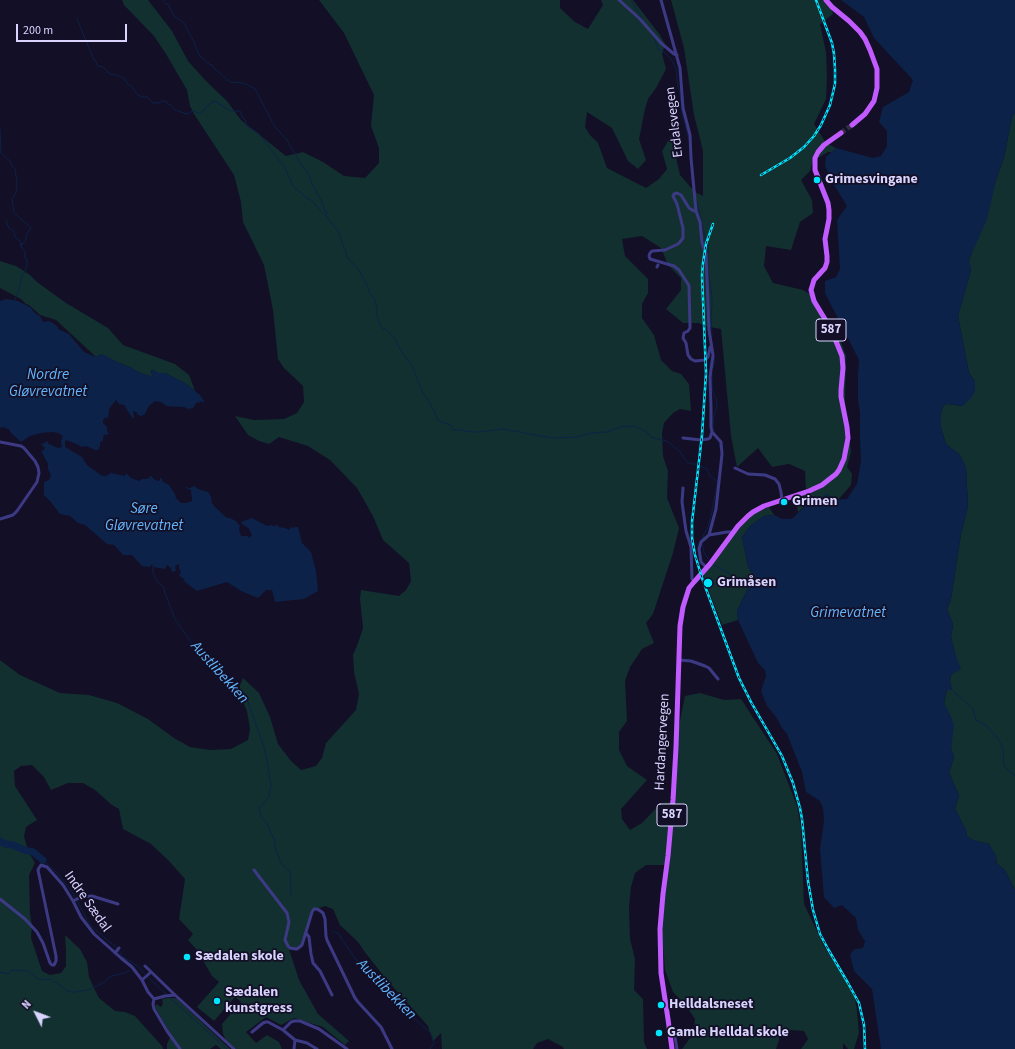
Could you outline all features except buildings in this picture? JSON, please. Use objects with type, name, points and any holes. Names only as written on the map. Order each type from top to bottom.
[{"type":"main road","points":[[826,0],[860,32],[865,39],[877,69],[878,82],[874,101],[865,114],[852,126]]},
{"type":"main road","name":"Hardangervegen","points":[[672,1049],[661,973],[660,929],[670,839],[676,748],[678,660],[680,626],[683,607],[689,588],[710,564],[743,520],[764,506],[810,491],[822,485],[839,470],[844,459],[847,446],[847,427],[841,397],[843,368],[842,356],[831,329],[814,301],[811,290],[814,280],[825,268],[827,262],[825,239],[829,219],[828,203],[815,170],[815,158],[824,145],[841,133]]},
{"type":"street","points":[[619,0],[640,19],[661,43],[677,55]]},
{"type":"street","name":"Erdalsvegen","points":[[661,0],[677,55],[681,78],[683,108],[691,138],[690,153],[696,211],[700,222],[702,243],[706,254],[709,330],[713,355],[710,377],[710,423],[712,432],[721,442],[722,461],[716,509],[709,536]]},
{"type":"street","name":"Erdalsvegen","points":[[696,211],[689,208],[681,194],[674,194],[673,196],[677,204],[684,231],[683,238],[678,244],[665,250],[652,251],[649,256],[650,259],[674,266],[679,270],[689,286],[690,328],[684,334],[683,338],[686,343],[688,355],[695,361],[706,360],[711,346]]},
{"type":"street","points":[[683,438],[701,440],[708,439],[710,438],[712,432]]},
{"type":"street","points":[[0,442],[21,446],[24,448],[35,461],[39,473],[37,482],[17,511],[13,515],[0,519]]},
{"type":"street","points":[[736,468],[748,474],[765,475],[775,479],[779,484],[782,500]]},
{"type":"street","points":[[683,488],[682,502],[686,531],[691,547],[692,580],[694,582]]},
{"type":"street","points":[[710,564],[701,562],[699,544],[709,536],[726,532],[733,533]]},
{"type":"street","points":[[678,660],[691,661],[705,666],[709,668],[718,679]]},
{"type":"street","name":"Indre Sædal","points":[[0,899],[25,919],[37,932],[43,943],[50,963],[54,965],[56,961],[38,870],[39,866],[42,865],[52,872],[75,899],[81,917],[94,934],[117,950],[144,979],[148,992],[154,999],[154,1009],[166,1030],[180,1049]]},
{"type":"street","points":[[254,870],[287,913],[289,922],[285,940],[288,946],[294,950],[299,948],[304,941],[312,912],[316,909],[323,913],[327,940],[355,998],[382,1027],[392,1049]]},
{"type":"street","points":[[75,899],[87,896],[96,896],[118,904]]},
{"type":"street","points":[[306,933],[309,937],[313,963],[320,971],[332,996]]},
{"type":"street","points":[[145,966],[150,973],[234,1049]]},
{"type":"street","points":[[144,979],[150,973]]},
{"type":"street","points":[[154,999],[175,995]]},
{"type":"street","points":[[283,1030],[291,1022],[300,1021],[319,1028],[347,1049]]},
{"type":"street","points":[[252,1032],[266,1022],[283,1030],[295,1040],[307,1043],[317,1049]]},
{"type":"street","points":[[675,1036],[677,1049]]},
{"type":"street","points":[[294,1049],[295,1040]]},
{"type":"green space","points":[[122,0],[148,0],[172,31],[188,61],[227,101],[241,120],[286,156],[303,152],[323,162],[344,176],[365,178],[379,163],[379,148],[371,126],[374,95],[344,33],[319,0],[560,0],[560,8],[575,22],[588,29],[603,5],[601,0],[633,0],[660,35],[665,44],[662,54],[666,69],[656,88],[648,99],[639,139],[646,160],[638,169],[628,161],[612,128],[587,112],[585,127],[598,143],[607,168],[646,188],[659,179],[667,169],[662,151],[671,136],[680,175],[695,192],[703,196],[703,151],[694,115],[684,48],[671,0],[829,0],[833,14],[820,24],[826,52],[826,99],[814,124],[826,143],[836,148],[832,152],[828,152],[813,161],[810,171],[801,180],[812,200],[813,213],[800,222],[791,250],[766,246],[764,266],[773,283],[803,290],[813,296],[841,342],[846,356],[845,402],[851,452],[847,467],[852,474],[851,485],[838,500],[807,504],[798,512],[795,494],[806,491],[805,471],[789,464],[772,467],[758,448],[737,467],[731,436],[721,329],[698,323],[683,323],[666,309],[681,290],[681,278],[668,265],[661,248],[642,236],[622,239],[625,256],[648,279],[648,293],[642,304],[642,318],[654,335],[661,360],[672,371],[681,374],[689,384],[691,411],[680,409],[673,413],[664,423],[662,433],[663,456],[668,471],[667,498],[679,528],[673,553],[653,614],[646,623],[654,643],[642,649],[630,667],[625,681],[627,721],[619,732],[619,750],[627,766],[647,780],[621,809],[622,819],[630,830],[642,823],[661,803],[673,802],[678,760],[679,726],[685,696],[700,693],[724,700],[741,699],[777,754],[797,806],[801,828],[804,904],[826,950],[854,992],[859,1033],[854,1049],[848,1049],[843,1043],[843,1049],[801,1049],[808,1039],[804,1031],[790,1030],[780,1037],[776,1049],[682,1049],[694,1033],[695,1019],[687,1007],[673,992],[665,970],[661,936],[666,865],[646,865],[635,873],[631,887],[629,908],[630,939],[635,959],[634,990],[643,999],[644,1042],[647,1049],[564,1049],[548,1039],[537,1043],[533,1049],[442,1049],[441,1033],[433,1041],[428,1026],[386,979],[358,942],[340,925],[333,909],[325,906],[314,910],[301,946],[295,951],[289,949],[299,980],[318,1014],[349,1041],[345,1045],[323,1027],[294,1018],[281,1025],[266,1017],[246,1032],[256,1043],[267,1035],[279,1042],[282,1049],[236,1049],[227,1042],[223,1034],[222,1024],[241,1002],[235,997],[214,1021],[197,1007],[219,982],[212,976],[197,950],[188,940],[193,934],[179,919],[185,879],[151,844],[123,829],[119,809],[112,805],[95,790],[83,783],[68,783],[51,790],[44,777],[32,765],[21,766],[14,771],[15,786],[37,820],[26,827],[24,836],[28,851],[35,863],[29,875],[30,914],[32,925],[31,938],[42,971],[50,975],[61,973],[66,966],[65,935],[80,949],[87,962],[89,977],[99,998],[115,1011],[125,1012],[135,1016],[163,1049],[0,1049],[0,660],[20,675],[60,693],[89,695],[117,703],[148,719],[174,738],[190,747],[210,750],[231,749],[248,740],[250,729],[247,711],[238,690],[243,678],[259,693],[270,717],[278,744],[291,761],[301,770],[316,766],[322,758],[326,743],[356,710],[359,694],[354,672],[353,655],[363,628],[360,599],[361,590],[399,596],[406,590],[411,581],[409,563],[383,540],[373,516],[357,488],[330,460],[308,446],[279,437],[269,444],[259,441],[248,435],[235,416],[254,420],[284,419],[297,413],[304,402],[303,386],[284,368],[278,359],[273,310],[264,265],[243,222],[241,202],[234,175],[194,114],[190,106],[187,90],[166,54],[154,36],[124,5]]},
{"type":"green space","points":[[1015,113],[1015,890],[1005,870],[997,864],[996,856],[989,844],[973,840],[967,836],[966,830],[955,809],[959,795],[949,773],[954,757],[951,748],[952,720],[944,703],[947,690],[952,690],[950,682],[951,675],[954,672],[955,653],[951,637],[953,624],[947,609],[951,599],[961,534],[968,507],[966,468],[960,455],[946,444],[941,428],[941,414],[943,406],[947,404],[963,406],[975,381],[969,373],[958,316],[971,270],[969,261],[1004,158],[1012,117]]},
{"type":"green space","points":[[0,261],[16,266],[66,303],[108,328],[123,345],[175,364],[189,375],[195,391],[185,383],[165,373],[158,373],[153,370],[151,371],[153,378],[101,354],[96,357],[56,320],[40,315],[21,299],[0,288]]},
{"type":"green space","points":[[769,507],[774,515],[764,516],[750,526],[742,537],[748,567],[755,577],[737,611],[738,620],[722,625],[703,575],[744,522],[755,513]]},
{"type":"green space","points":[[162,999],[177,999],[230,1049],[221,1049],[216,1045],[210,1049],[167,1049],[167,1044],[171,1035],[155,1007],[156,1004],[161,1007],[163,1004]]},
{"type":"water","name":"Grimevatnet","points":[[841,0],[1015,0],[1015,113],[1012,117],[1004,158],[996,180],[987,219],[969,260],[971,270],[958,316],[969,373],[975,381],[975,392],[963,406],[948,404],[943,406],[941,414],[941,428],[946,444],[960,455],[966,468],[968,507],[961,534],[951,599],[947,609],[953,624],[951,637],[961,669],[951,675],[950,682],[952,690],[947,690],[944,702],[954,725],[951,748],[954,757],[949,773],[959,795],[955,809],[966,830],[967,836],[973,840],[989,844],[996,856],[997,864],[1005,870],[1015,890],[1015,1049],[881,1049],[872,989],[854,971],[850,954],[855,949],[863,948],[865,941],[858,930],[856,918],[842,905],[834,908],[824,897],[820,849],[824,821],[823,808],[820,801],[806,792],[802,772],[787,734],[767,706],[761,691],[766,676],[765,670],[758,663],[738,620],[737,611],[755,577],[748,567],[742,537],[750,526],[764,516],[774,515],[782,519],[792,519],[807,504],[827,494],[835,500],[847,499],[857,484],[861,461],[860,413],[858,400],[859,360],[825,293],[825,281],[836,277],[840,269],[837,220],[847,206],[834,185],[825,166],[826,157],[836,148],[873,158],[881,156],[887,146],[887,131],[879,122],[883,107],[909,92],[913,80],[874,38],[864,17]]},
{"type":"water","points":[[6,299],[18,301],[30,307],[40,316],[43,322],[49,321],[58,327],[58,329],[69,334],[84,352],[96,357],[101,354],[153,378],[151,373],[153,370],[158,373],[165,373],[185,383],[200,395],[204,401],[204,403],[201,401],[199,403],[197,402],[193,408],[188,409],[184,407],[166,406],[161,402],[155,401],[148,407],[145,414],[142,416],[133,411],[133,419],[124,405],[119,404],[116,400],[109,409],[108,419],[106,417],[103,420],[109,434],[104,435],[103,441],[100,442],[98,450],[86,446],[81,447],[66,440],[65,447],[82,457],[87,465],[102,476],[106,476],[111,473],[125,476],[126,473],[131,478],[139,481],[142,479],[147,479],[151,476],[158,481],[161,478],[163,482],[169,485],[176,498],[181,503],[192,501],[191,490],[186,487],[190,488],[194,486],[208,492],[215,507],[227,518],[236,521],[240,526],[239,529],[241,536],[248,536],[249,538],[252,535],[249,529],[241,522],[252,518],[267,526],[277,525],[289,530],[291,527],[298,527],[302,543],[311,552],[316,571],[318,591],[304,599],[275,602],[272,590],[266,590],[258,598],[241,591],[227,582],[197,591],[179,576],[181,572],[179,564],[175,566],[176,571],[172,572],[171,568],[167,565],[165,569],[153,567],[154,565],[151,565],[150,567],[142,566],[132,555],[123,555],[114,545],[107,544],[85,525],[78,523],[70,516],[60,514],[44,495],[44,482],[49,480],[51,475],[48,469],[48,464],[41,451],[45,448],[41,444],[47,441],[49,444],[58,448],[62,447],[61,441],[63,436],[52,432],[41,433],[30,436],[21,442],[10,432],[10,430],[3,427],[0,428],[0,301]]},
{"type":"waterway","points":[[163,0],[166,4],[168,4],[174,16],[184,23],[199,55],[202,58],[230,82],[243,83],[255,89],[275,127],[287,139],[300,163],[308,173],[325,211],[327,212],[326,216],[338,231],[346,251],[346,256],[359,270],[369,292],[375,300],[380,325],[394,337],[401,351],[412,366],[422,391],[438,420],[452,426],[453,430],[480,432],[503,429],[552,438],[578,437],[590,433],[607,432],[620,427],[634,426],[647,432],[651,437],[667,441],[680,452],[687,462],[697,464]]},
{"type":"waterway","points":[[631,0],[643,20]]},
{"type":"waterway","points":[[77,19],[94,60],[98,66],[103,67],[110,74],[117,75],[125,79],[138,95],[147,97],[153,103],[166,101],[175,110],[187,114],[193,111],[198,113],[202,112],[214,101],[231,111],[240,111],[242,117],[246,121],[246,125],[259,134],[285,168],[293,186],[310,199],[326,216]]},
{"type":"waterway","points":[[652,35],[658,49],[664,52],[671,59],[676,68],[682,112],[689,140]]},
{"type":"waterway","points":[[0,129],[1,153],[10,161],[15,169],[17,182],[16,193],[12,199],[14,213],[31,228],[26,235],[25,242],[23,244],[22,243],[21,247]]},
{"type":"waterway","points":[[697,202],[708,245],[708,270],[712,297],[712,337]]},
{"type":"waterway","points":[[6,220],[10,229],[14,231],[15,237],[20,241],[21,247],[25,252],[25,258],[27,259],[25,272],[21,277],[21,283],[15,300]]},
{"type":"waterway","points":[[713,368],[715,360],[714,356]]},
{"type":"waterway","points":[[712,373],[712,389],[717,402],[713,428],[715,433]]},
{"type":"waterway","points":[[719,442],[720,449]]},
{"type":"waterway","points":[[700,466],[707,469],[710,476],[717,481]]},
{"type":"waterway","points":[[702,540],[711,516],[718,480]]},
{"type":"waterway","points":[[702,543],[704,552],[709,560]]},
{"type":"waterway","points":[[712,564],[750,584]]},
{"type":"waterway","name":"Austlibekken","points":[[153,565],[153,573],[158,583],[163,586],[175,619],[193,645],[238,688],[247,699],[265,750],[271,785],[269,797],[259,808],[261,817],[266,822],[275,841],[275,848],[281,863],[290,872],[290,897]]},
{"type":"waterway","points":[[952,690],[973,709],[976,720],[987,726],[998,739],[1003,748],[1004,766],[1015,776]]},
{"type":"waterway","points":[[0,841],[5,844],[13,845],[33,852],[43,860]]},
{"type":"waterway","points":[[43,860],[57,873],[73,893],[92,927],[116,947],[123,957],[138,966],[145,974]]},
{"type":"waterway","name":"Austlibekken","points":[[333,931],[339,934],[363,969],[406,1014],[416,1020],[431,1033],[434,1043],[430,1049]]},
{"type":"waterway","points":[[0,972],[9,974],[12,970],[28,971],[38,979],[52,980]]},
{"type":"waterway","points":[[55,982],[68,991],[76,992],[88,990],[104,982],[111,976],[125,973],[130,970]]},
{"type":"waterway","points":[[148,977],[167,995]]},
{"type":"waterway","points":[[169,997],[227,1049]]},
{"type":"tunnel","points":[[841,133],[852,125]]},
{"type":"railway","points":[[761,175],[790,158],[804,147],[821,125],[830,105],[835,84],[834,54],[832,43],[816,0]]},
{"type":"railway","points":[[713,224],[706,244],[702,275],[706,373],[702,435],[692,522],[692,538],[695,555],[739,678],[782,756],[793,783],[802,819],[808,881],[813,910],[820,934],[859,1003],[864,1025],[865,1049]]},
{"type":"place","name":"Grimesvingane","points":[[817,180]]},
{"type":"place","name":"Grimen","points":[[784,502]]},
{"type":"place","name":"Grimåsen","points":[[708,583]]},
{"type":"place","name":"Sædalen skole","points":[[187,957]]},
{"type":"place","name":"Sædalen kunstgress","points":[[217,1001]]},
{"type":"place","name":"Helldalsneset","points":[[661,1005]]},
{"type":"place","name":"Gamle Helldal skole","points":[[659,1033]]},
{"type":"water label","name":"Nordre Gløvrevatnet","points":[[48,384]]},
{"type":"water label","name":"Søre Gløvrevatnet","points":[[144,518]]}]
